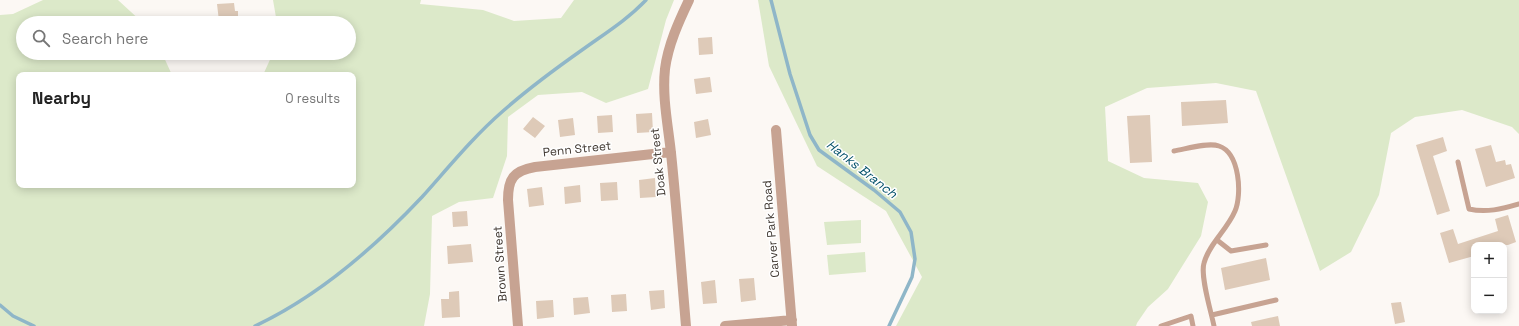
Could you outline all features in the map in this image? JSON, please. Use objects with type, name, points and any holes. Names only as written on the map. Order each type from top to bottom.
[{"type":"street","name":"Doak Street","points":[[686,326],[664,83],[666,67],[675,34],[689,0]]},
{"type":"street","name":"Carver Park Road","points":[[776,130],[792,323]]},
{"type":"street","name":"Penn Street","points":[[508,200],[509,183],[513,176],[525,169],[671,152]]},
{"type":"street","name":"Brown Street","points":[[508,200],[518,326]]},
{"type":"street","points":[[725,326],[792,323]]},
{"type":"lane","points":[[1174,151],[1208,145],[1219,146],[1226,150],[1233,159],[1238,177],[1239,193],[1236,210],[1208,253],[1204,264],[1203,274],[1214,326]]},
{"type":"lane","points":[[1458,162],[1469,209],[1481,211],[1499,210],[1519,204]]},
{"type":"lane","points":[[1217,240],[1231,251],[1266,244]]},
{"type":"lane","points":[[1212,315],[1276,300]]},
{"type":"lane","points":[[1161,326],[1191,316],[1193,326]]},
{"type":"green space","points":[[43,0],[118,0],[135,16],[16,16],[16,60],[165,60],[171,72],[16,72],[16,188],[356,188],[356,72],[264,72],[270,60],[356,60],[356,16],[276,16],[273,0],[421,0],[420,4],[483,10],[514,21],[561,18],[574,0],[674,0],[666,20],[648,89],[606,103],[582,92],[538,95],[508,117],[507,156],[493,198],[459,202],[432,216],[430,294],[424,326],[0,326],[0,15],[13,14]]},
{"type":"green space","points":[[758,0],[1519,0],[1519,134],[1512,127],[1462,110],[1415,117],[1391,133],[1379,195],[1351,252],[1320,271],[1256,91],[1216,83],[1147,88],[1105,107],[1108,161],[1144,178],[1198,183],[1208,202],[1201,236],[1168,289],[1148,307],[1136,326],[896,326],[922,277],[886,211],[817,166],[769,66]]},
{"type":"green space","points":[[861,220],[861,243],[827,245],[824,222]]},
{"type":"green space","points":[[865,252],[866,272],[829,275],[827,255]]},
{"type":"building","points":[[234,3],[235,11],[238,11],[238,16],[218,16],[217,4]]},
{"type":"building","points":[[712,37],[713,54],[699,55],[698,38]]},
{"type":"building","points":[[710,77],[712,92],[696,94],[694,79]]},
{"type":"building","points":[[1226,100],[1228,123],[1182,126],[1181,102]]},
{"type":"building","points":[[652,113],[653,132],[637,133],[636,114]]},
{"type":"building","points":[[612,115],[613,132],[598,133],[597,116]]},
{"type":"building","points":[[1150,115],[1152,162],[1130,163],[1127,116]]},
{"type":"building","points":[[533,117],[545,126],[535,138],[523,129]]},
{"type":"building","points":[[573,118],[575,135],[560,137],[558,120]]},
{"type":"building","points":[[708,119],[711,135],[696,138],[694,122]]},
{"type":"building","points":[[1443,137],[1447,151],[1433,156],[1450,211],[1437,215],[1416,145]]},
{"type":"building","points":[[1491,145],[1496,162],[1505,160],[1506,165],[1511,164],[1515,178],[1486,187],[1475,149]]},
{"type":"building","points":[[655,178],[656,197],[640,198],[639,180]]},
{"type":"building","points":[[617,182],[618,200],[601,201],[600,183]]},
{"type":"building","points":[[580,185],[581,202],[565,204],[564,187]]},
{"type":"building","points":[[542,187],[544,205],[529,207],[527,189]]},
{"type":"building","points":[[467,211],[468,226],[453,227],[452,212]]},
{"type":"building","points":[[1508,215],[1516,242],[1507,245],[1507,242],[1471,242],[1471,257],[1449,263],[1440,233],[1453,229],[1458,244],[1498,231],[1495,219]]},
{"type":"building","points":[[471,244],[473,262],[448,264],[447,246]]},
{"type":"building","points":[[1266,258],[1270,280],[1225,290],[1221,268]]},
{"type":"building","points":[[754,278],[756,300],[741,302],[739,279]]},
{"type":"building","points":[[715,280],[717,303],[703,304],[701,282]]},
{"type":"building","points":[[664,290],[665,308],[651,310],[649,291]]},
{"type":"building","points":[[459,291],[460,317],[442,318],[441,299],[449,299],[449,292]]},
{"type":"building","points":[[626,294],[627,311],[612,312],[611,295]]},
{"type":"building","points":[[588,297],[590,313],[574,315],[573,298]]},
{"type":"building","points":[[553,300],[554,317],[537,319],[536,301]]},
{"type":"building","points":[[1401,302],[1405,322],[1395,324],[1391,303]]},
{"type":"building","points":[[1278,316],[1280,326],[1252,326],[1251,322]]},
{"type":"waterway","points":[[255,326],[279,314],[301,300],[365,252],[404,216],[471,142],[503,111],[552,72],[623,20],[646,0]]},
{"type":"waterway","name":"Hanks Branch","points":[[771,0],[790,74],[810,135],[819,150],[874,190],[900,212],[911,232],[915,259],[912,277],[889,326]]},
{"type":"waterway","points":[[0,305],[13,316],[34,326]]}]
